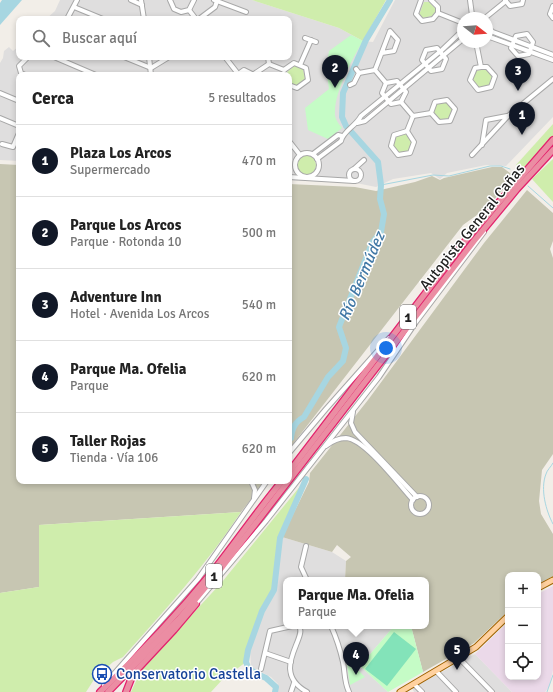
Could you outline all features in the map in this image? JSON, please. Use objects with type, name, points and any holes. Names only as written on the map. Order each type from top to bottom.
[{"type":"highway","name":"Autopista General Cañas","points":[[292,468],[466,240],[553,140]]},
{"type":"highway","name":"Autopista General Cañas","points":[[292,477],[498,213],[528,177],[553,151]]},
{"type":"highway","name":"1","points":[[99,692],[130,664],[184,604],[212,571],[280,484]]},
{"type":"highway","name":"Autopista General Cañas","points":[[108,692],[174,624],[219,571],[287,484]]},
{"type":"highway","points":[[126,692],[133,674],[174,630],[194,606],[219,571]]},
{"type":"main road","points":[[541,586],[553,580]]},
{"type":"main road","points":[[400,692],[476,647],[505,619]]},
{"type":"street","points":[[69,16],[77,0]]},
{"type":"street","points":[[131,0],[142,2],[144,16]]},
{"type":"street","points":[[170,0],[172,6],[178,11],[189,10]]},
{"type":"street","points":[[189,10],[194,0]]},
{"type":"street","points":[[202,16],[215,7],[216,0],[246,12]]},
{"type":"street","points":[[421,0],[416,14],[422,20],[433,19],[438,13],[438,7],[431,0]]},
{"type":"street","points":[[470,0],[472,12]]},
{"type":"street","points":[[491,12],[506,0],[510,6],[522,4],[523,0]]},
{"type":"street","points":[[553,6],[550,14],[553,18]]},
{"type":"street","points":[[74,7],[96,16]]},
{"type":"street","points":[[189,10],[195,16]]},
{"type":"street","points":[[438,13],[457,20]]},
{"type":"street","points":[[375,70],[390,31],[398,40],[394,51],[382,53]]},
{"type":"street","points":[[493,32],[513,43]]},
{"type":"street","points":[[527,34],[534,42],[529,54],[518,56],[511,48],[513,43],[516,36],[527,34]]},
{"type":"street","points":[[357,124],[361,116],[457,37]]},
{"type":"street","points":[[305,38],[316,42]]},
{"type":"street","points":[[493,38],[553,55]]},
{"type":"street","points":[[300,66],[311,40]]},
{"type":"street","points":[[313,154],[338,135],[343,135],[357,124],[364,121],[444,57],[457,45]]},
{"type":"street","points":[[437,48],[444,57],[446,59],[442,69],[431,71],[422,60],[426,50],[437,48]]},
{"type":"street","points":[[477,48],[480,67]]},
{"type":"street","points":[[531,49],[553,60]]},
{"type":"street","points":[[22,72],[19,66],[25,60]]},
{"type":"street","points":[[61,60],[89,72]]},
{"type":"street","points":[[131,60],[151,68]]},
{"type":"street","points":[[150,60],[151,72]]},
{"type":"street","points":[[151,68],[164,60]]},
{"type":"street","points":[[227,60],[236,72]]},
{"type":"street","points":[[285,72],[294,63],[306,68],[308,80],[297,88],[292,86]]},
{"type":"street","points":[[268,64],[282,72]]},
{"type":"street","points":[[258,72],[268,64]]},
{"type":"street","points":[[480,67],[487,67],[494,76],[491,87],[478,90],[470,80],[475,68],[480,67]]},
{"type":"street","points":[[350,85],[354,83],[357,71],[375,70]]},
{"type":"street","points":[[375,70],[386,83]]},
{"type":"street","points":[[472,155],[508,116],[553,78]]},
{"type":"street","points":[[386,83],[397,81],[400,84],[406,92],[402,102]]},
{"type":"street","points":[[386,83],[382,93],[391,104],[402,102]]},
{"type":"street","points":[[0,93],[16,100]]},
{"type":"street","points":[[447,100],[455,110],[450,121],[439,122],[431,113],[435,102],[447,100]]},
{"type":"street","points":[[402,102],[413,116]]},
{"type":"street","points":[[413,116],[431,113]]},
{"type":"street","points":[[407,131],[413,116]]},
{"type":"street","points":[[482,145],[486,120],[508,116]]},
{"type":"street","points":[[0,118],[16,125]]},
{"type":"street","points":[[407,131],[414,142],[410,153],[398,155],[391,146],[394,135],[407,131]]},
{"type":"street","points":[[318,159],[341,141],[343,135]]},
{"type":"street","points":[[1,144],[12,147],[16,139]]},
{"type":"street","points":[[292,145],[300,155]]},
{"type":"street","points":[[314,174],[319,166],[318,159],[313,154],[306,153],[300,155],[295,162],[297,172],[303,176],[314,174],[323,179]]},
{"type":"street","points":[[354,181],[350,178],[349,174],[364,160]]},
{"type":"street","points":[[292,177],[358,180],[361,176],[359,170],[353,169]]},
{"type":"street","points":[[292,175],[297,172]]},
{"type":"street","points":[[194,606],[266,521],[354,409],[393,358],[416,322],[498,213]]},
{"type":"street","points":[[292,449],[364,365],[403,323]]},
{"type":"street","points":[[354,409],[351,423],[355,432],[418,497]]},
{"type":"street","points":[[322,449],[340,439],[350,439],[358,443],[413,500]]},
{"type":"street","points":[[253,484],[255,490],[254,498]]},
{"type":"street","points":[[99,692],[188,592],[214,558],[265,484]]},
{"type":"street","points":[[418,497],[423,497],[427,500],[428,507],[426,512],[421,514],[416,512],[412,508],[413,500],[418,497]]},
{"type":"street","points":[[306,546],[301,567],[306,577]]},
{"type":"street","points":[[261,669],[270,631],[283,628]]},
{"type":"street","points":[[291,692],[294,683],[290,670],[291,662],[300,629]]},
{"type":"street","points":[[332,629],[343,662],[346,684],[349,692]]},
{"type":"street","points":[[265,653],[291,662]]},
{"type":"street","points":[[459,658],[492,692]]},
{"type":"street","points":[[436,672],[456,692]]},
{"type":"street","points":[[294,683],[306,692]]},
{"type":"street","points":[[414,684],[422,692]]},
{"type":"shaded area","points":[[60,0],[252,0],[339,28],[363,41],[373,42],[395,0],[553,0],[553,117],[506,166],[486,165],[447,173],[440,179],[431,173],[393,179],[376,187],[356,183],[292,180],[292,72],[16,72],[16,161],[0,160],[0,63],[3,58],[4,51],[9,47],[13,51],[16,48],[16,60],[292,60],[292,16],[49,16],[55,11]]},
{"type":"shaded area","points":[[0,164],[16,165],[16,484],[263,484],[241,512],[39,525],[39,587],[0,593]]},
{"type":"shaded area","points":[[492,167],[502,167],[514,176],[488,207],[463,225],[292,445],[292,184],[355,187],[376,191],[415,182],[432,176],[440,180]]},
{"type":"shaded area","points":[[527,190],[553,213],[553,241],[550,249],[553,258],[553,454],[542,470],[539,501],[541,514],[553,534],[553,576],[541,583],[541,572],[505,572],[505,614],[474,643],[423,672],[412,629],[429,629],[429,577],[345,577],[346,561],[351,557],[337,545],[332,552],[282,537],[309,482],[310,473],[368,400],[484,243]]},
{"type":"shaded area","points":[[282,537],[332,552],[346,561],[345,577],[283,577],[283,629],[298,629],[288,669],[292,683],[302,692],[278,692],[278,684],[271,677],[251,667],[250,650],[264,611],[276,592]]},
{"type":"shaded area","points":[[553,586],[553,670],[549,687],[545,692],[512,692],[475,654],[505,625],[505,680],[541,680],[541,592]]},
{"type":"shaded area","points":[[301,629],[391,629],[360,666],[388,692],[309,692],[295,681],[292,669]]},
{"type":"shaded area","points":[[475,654],[512,692],[414,692],[412,688]]},
{"type":"green space","points":[[252,0],[386,0],[363,41],[339,28]]},
{"type":"green space","points":[[424,2],[429,2],[435,8],[435,12],[432,16],[422,18],[419,15]]},
{"type":"green space","points":[[351,35],[363,41],[345,75],[338,94],[335,116],[342,128],[328,139],[308,130],[305,108],[329,89],[326,69],[329,51]]},
{"type":"green space","points":[[294,66],[303,69],[305,79],[297,86],[292,84],[292,72],[287,72]]},
{"type":"green space","points":[[486,69],[492,76],[489,85],[480,88],[473,80],[476,71]]},
{"type":"green space","points":[[447,102],[452,109],[449,118],[439,120],[433,112],[436,103]]},
{"type":"green space","points":[[553,124],[553,137],[522,171],[516,165]]},
{"type":"green space","points":[[406,134],[412,142],[409,151],[399,153],[393,146],[396,136]]},
{"type":"green space","points":[[306,155],[313,158],[316,165],[313,172],[306,175],[299,172],[296,165],[299,158]]},
{"type":"green space","points":[[553,159],[553,202],[532,179]]},
{"type":"green space","points":[[306,479],[280,538],[274,590],[262,611],[248,649],[246,662],[222,680],[211,692],[131,692],[141,670],[222,582]]},
{"type":"green space","points":[[241,512],[228,532],[170,604],[123,657],[113,662],[95,678],[86,692],[0,692],[0,593],[39,587],[39,525]]},
{"type":"green space","points":[[391,629],[412,629],[423,672],[388,692],[360,666]]},
{"type":"green space","points":[[394,632],[416,649],[387,686],[365,669]]},
{"type":"green space","points":[[347,664],[355,670],[357,669],[365,677],[350,685]]},
{"type":"water","points":[[2,0],[22,0],[0,25],[0,3]]},
{"type":"waterway","name":"Río Bermúdez","points":[[292,431],[298,421],[304,417],[328,377],[343,361],[346,348],[339,327],[372,243],[381,232],[384,214],[380,199],[381,185],[378,162],[346,126],[342,117],[343,93],[366,40],[390,0]]},
{"type":"waterway","points":[[381,185],[433,175],[449,176],[490,166],[501,166],[510,169]]},
{"type":"waterway","points":[[528,186],[553,208]]},
{"type":"waterway","points":[[553,463],[544,480],[546,506],[553,524]]},
{"type":"waterway","name":"Río Bermúdez","points":[[275,692],[276,687],[266,678],[255,673],[248,667],[246,662],[248,650],[262,611],[274,590],[280,538],[306,479]]},
{"type":"waterway","points":[[547,692],[553,675]]},
{"type":"place","name":"Parque Los Arcos","points":[[335,88]]},
{"type":"place","name":"Adventure Inn","points":[[518,91]]},
{"type":"place","name":"Plaza Los Arcos","points":[[522,135]]},
{"type":"place","name":"Taller Rojas","points":[[457,670]]},
{"type":"place","name":"Conservatorio Castella","points":[[102,674]]},
{"type":"place","name":"Parque Ma. Ofelia","points":[[356,675]]}]
